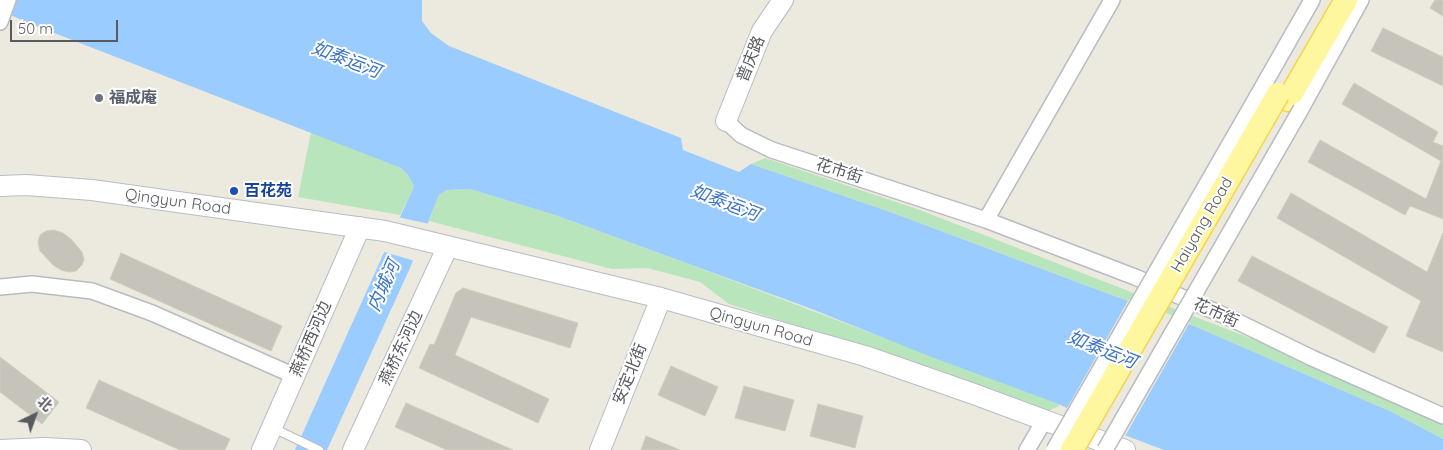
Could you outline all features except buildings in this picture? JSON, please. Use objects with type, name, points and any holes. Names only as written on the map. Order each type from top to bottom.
[{"type":"main road","name":"Haiyang Road","points":[[1282,98],[1330,0]]},
{"type":"main road","name":"Haiyang Road","points":[[1082,446],[1282,98],[1346,0]]},
{"type":"street","points":[[0,22],[8,0]]},
{"type":"street","name":"普庆路","points":[[726,121],[762,31],[783,0]]},
{"type":"street","points":[[986,220],[1112,0]]},
{"type":"street","points":[[1105,450],[1282,98],[1312,0]]},
{"type":"street","points":[[1054,450],[1165,254],[1282,98],[1361,0]]},
{"type":"street","name":"花市街","points":[[726,121],[741,134],[772,150],[986,220],[1170,292],[1443,416]]},
{"type":"street","name":"Qingyun Road","points":[[0,186],[26,185],[92,190],[385,231],[661,298],[865,356],[971,392],[1044,421],[1082,446],[1125,450]]},
{"type":"street","name":"燕桥西河边","points":[[262,450],[360,227]]},
{"type":"street","name":"燕桥东河边","points":[[353,450],[448,246]]},
{"type":"street","points":[[0,288],[32,284],[92,291],[152,313],[295,376]]},
{"type":"street","name":"安定北街","points":[[600,450],[661,298]]},
{"type":"street","points":[[1027,450],[1044,421]]},
{"type":"street","points":[[0,450],[45,448],[80,450]]},
{"type":"lane","points":[[272,427],[319,450]]},
{"type":"green space","points":[[311,132],[401,168],[408,175],[414,186],[400,215],[298,197]]},
{"type":"green space","points":[[765,158],[917,209],[1286,352],[1443,425],[1443,439],[1392,412],[1194,326],[893,213],[751,164]]},
{"type":"green space","points":[[470,189],[558,216],[1061,405],[1048,411],[923,366],[729,304],[700,282],[647,268],[612,269],[429,221],[439,195],[447,190]]},
{"type":"water","points":[[0,0],[422,0],[422,21],[431,33],[449,46],[681,138],[683,150],[739,172],[751,164],[893,213],[1194,326],[1392,412],[1443,439],[1443,450],[1164,450],[1098,425],[1061,405],[929,356],[809,308],[558,216],[470,189],[447,190],[439,195],[410,268],[327,450],[295,450],[414,186],[408,175],[401,168],[26,22],[0,10]]},
{"type":"pier","points":[[397,217],[430,224],[415,261],[381,251]]},
{"type":"pier","points":[[1129,299],[1190,322],[1124,438],[1097,428],[1066,410]]},
{"type":"place","name":"福成庵","points":[[99,98]]},
{"type":"place","name":"百花苑","points":[[234,191]]},
{"type":"water label","name":"如泰运河","points":[[346,60]]},
{"type":"water label","name":"如泰运河","points":[[725,203]]},
{"type":"water label","name":"内城河","points":[[384,286]]},
{"type":"water label","name":"如泰运河","points":[[1102,350]]}]
